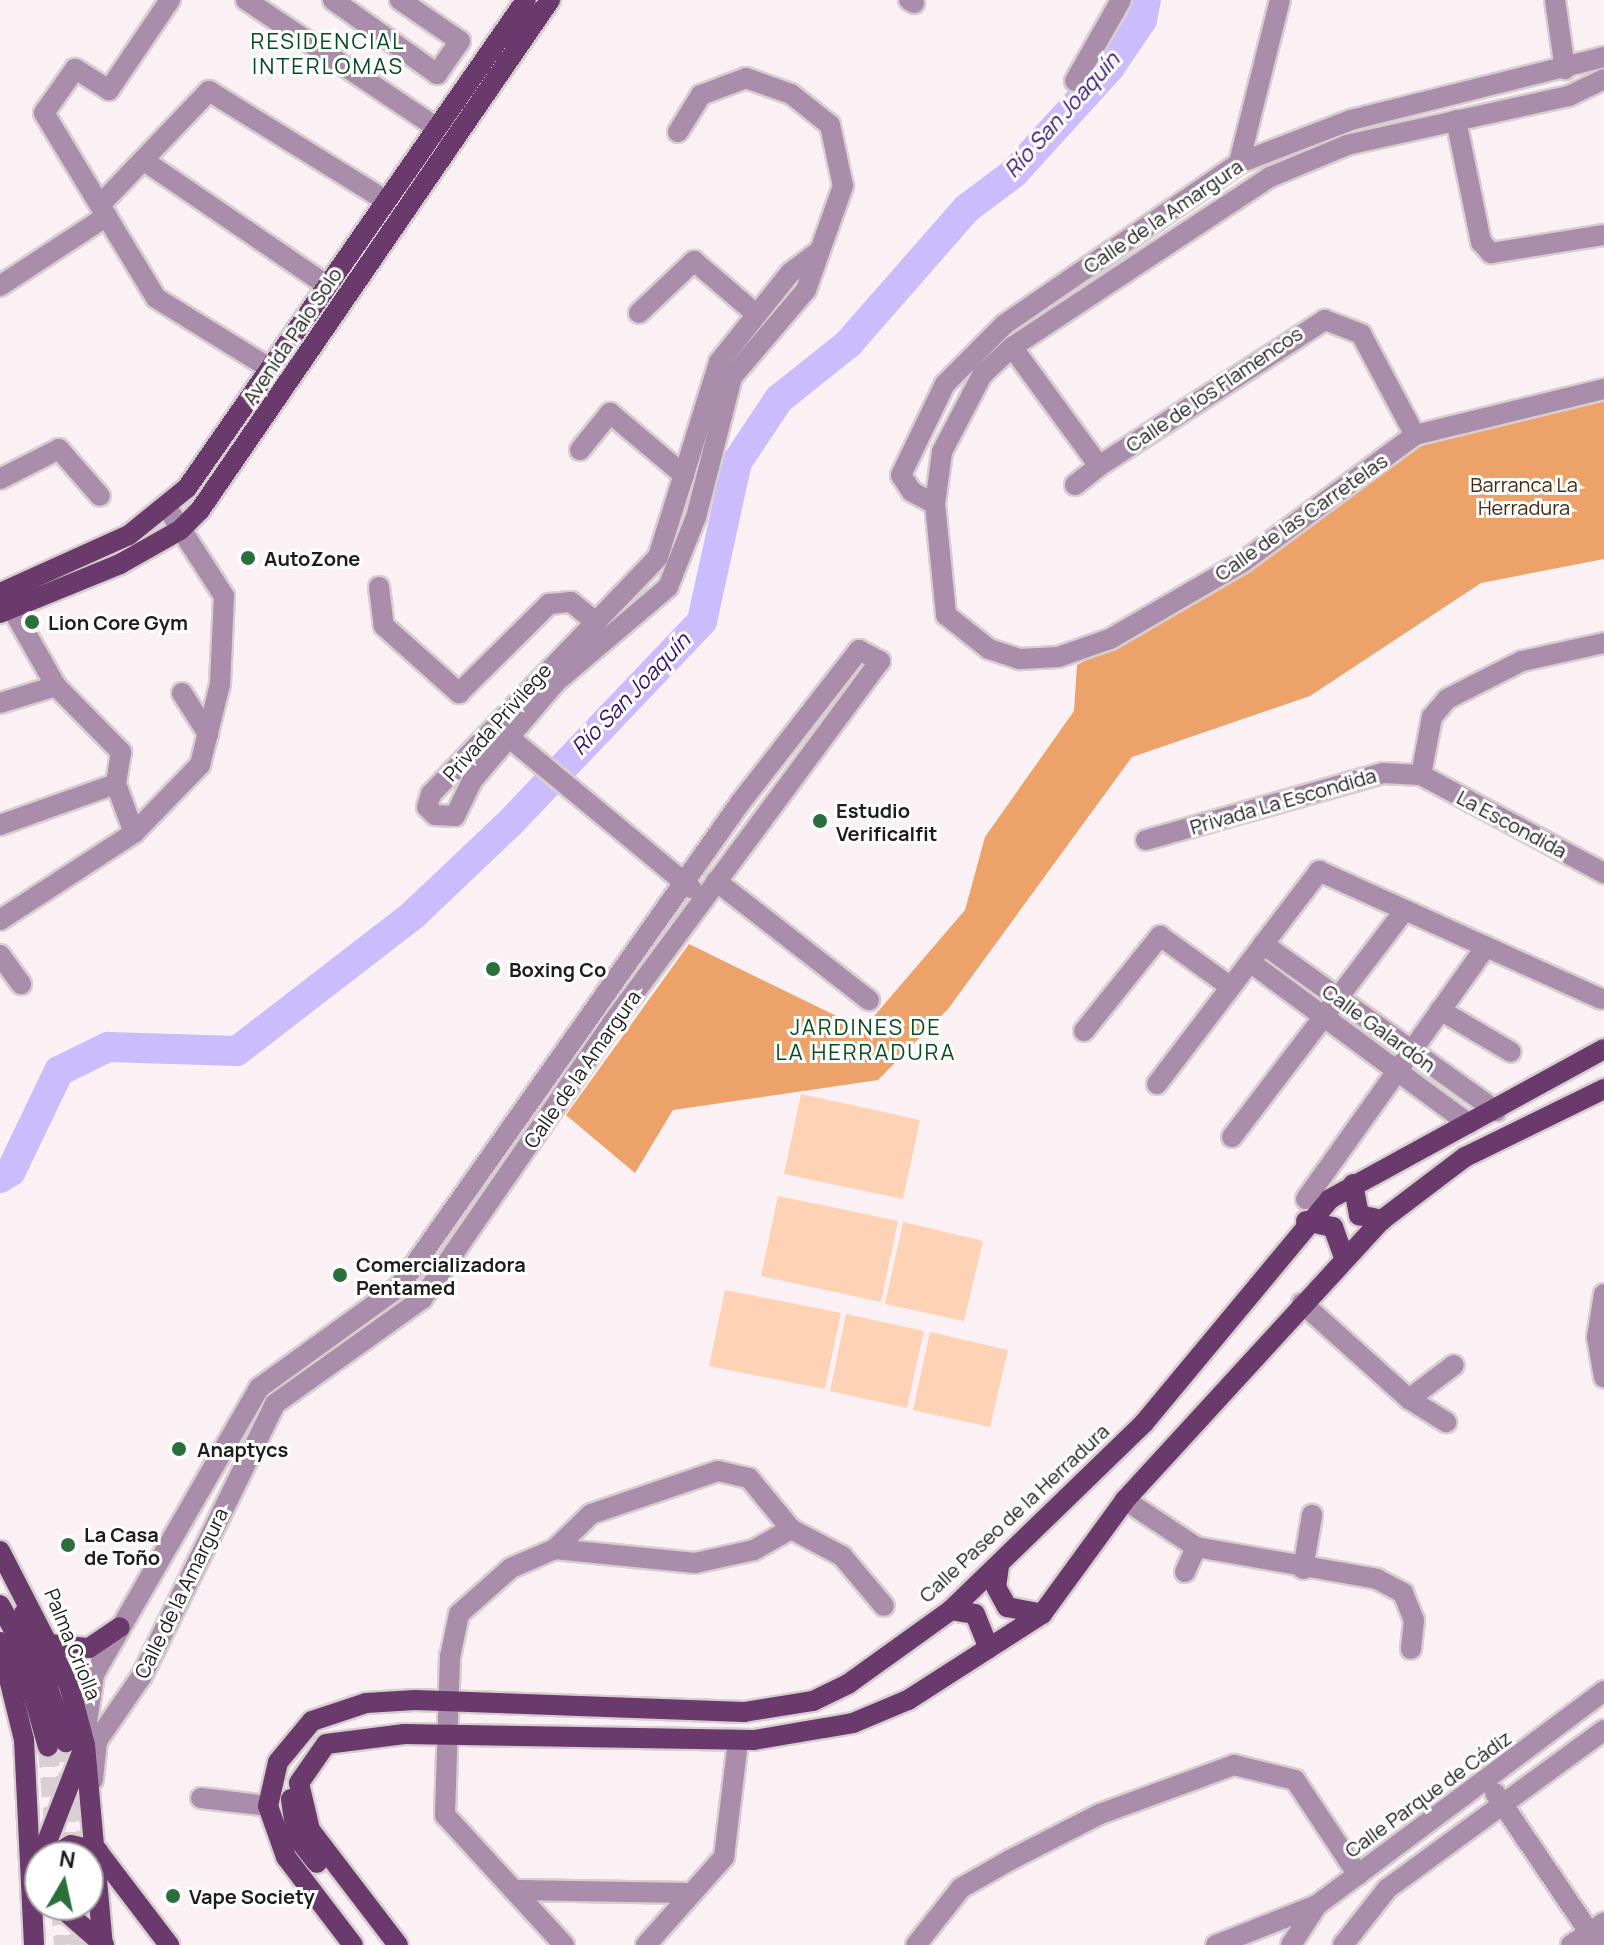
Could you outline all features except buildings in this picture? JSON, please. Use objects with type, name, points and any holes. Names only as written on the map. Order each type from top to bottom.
[{"type":"main road","name":"Avenida Palo Solo","points":[[3,602],[129,535],[168,509],[271,369],[326,285],[526,0]]},
{"type":"main road","name":"Avenida Palo Solo","points":[[3,602],[180,530],[222,481],[548,1]]},
{"type":"main road","name":"Calle Paseo de la Herradura","points":[[268,1806],[278,1762],[312,1721],[366,1703],[448,1701],[744,1712],[782,1707],[868,1673],[951,1610],[1144,1423],[1306,1221],[1353,1184],[1496,1111],[1604,1049]]},
{"type":"main road","points":[[380,1945],[296,1836],[289,1808],[312,1756],[343,1738],[448,1735],[738,1741],[853,1723],[908,1700],[1042,1614],[1125,1500],[1344,1257],[1382,1220],[1465,1157],[1604,1089]]},
{"type":"main road","points":[[1353,1184],[1359,1215],[1382,1220]]},
{"type":"main road","points":[[1306,1221],[1333,1227],[1344,1257]]},
{"type":"main road","name":"Palma Criolla","points":[[2,1554],[50,1644],[66,1745]]},
{"type":"main road","name":"Palma Criolla","points":[[2,1554],[66,1745]]},
{"type":"main road","points":[[999,1566],[996,1587],[1007,1607],[1042,1614]]},
{"type":"main road","name":"Palma Criolla","points":[[0,1605],[66,1745],[92,1788],[97,1841]]},
{"type":"main road","points":[[951,1610],[975,1614],[989,1648]]},
{"type":"main road","points":[[50,1644],[89,1648],[120,1627]]},
{"type":"main road","points":[[0,1642],[24,1740],[36,1841]]},
{"type":"main road","points":[[45,1841],[66,1745]]},
{"type":"main road","points":[[299,1783],[324,1854],[398,1945]]},
{"type":"main road","points":[[268,1806],[286,1857],[353,1945]]},
{"type":"main road","points":[[104,1859],[169,1945]]},
{"type":"main road","points":[[34,1945],[36,1921]]},
{"type":"main road","points":[[76,1921],[104,1945]]},
{"type":"main road","name":"Palma Criolla","points":[[102,1921],[104,1945]]},
{"type":"street","points":[[170,0],[109,90],[75,69],[44,113],[156,298],[271,369]]},
{"type":"street","points":[[246,0],[437,128]]},
{"type":"street","points":[[333,0],[437,74],[460,41],[400,0]]},
{"type":"street","points":[[1075,81],[1121,0]]},
{"type":"street","points":[[1239,163],[1281,0]]},
{"type":"street","points":[[1555,0],[1565,69]]},
{"type":"street","points":[[451,54],[477,70]]},
{"type":"street","name":"Calle de la Amargura","points":[[935,504],[912,492],[901,475],[953,376],[1005,324],[1239,163],[1351,120],[1604,57]]},
{"type":"street","name":"Calle de la Amargura","points":[[939,592],[935,504],[942,452],[956,418],[982,375],[1012,347],[1270,177],[1347,145],[1569,96],[1604,79]]},
{"type":"street","name":"Privada Privilege","points":[[501,730],[668,587],[696,517],[732,377],[806,290],[843,169],[830,125],[811,107],[769,83],[720,83],[701,95],[678,132]]},
{"type":"street","points":[[0,286],[103,211],[143,160],[209,91],[385,200]]},
{"type":"street","points":[[1456,120],[1481,242],[1491,253],[1604,235]]},
{"type":"street","points":[[143,160],[326,285]]},
{"type":"street","name":"Privada Privilege","points":[[501,730],[593,620],[658,557],[719,362],[756,314],[818,252]]},
{"type":"street","points":[[639,313],[694,261],[756,314]]},
{"type":"street","name":"Calle de los Flamencos","points":[[1099,466],[1325,320],[1361,334],[1415,435]]},
{"type":"street","points":[[1012,347],[1099,466],[1075,485]]},
{"type":"street","name":"Calle de las Carretelas","points":[[939,592],[946,615],[989,649],[1020,659],[1058,657],[1110,639],[1243,562],[1415,435],[1604,389]]},
{"type":"street","points":[[580,450],[610,413],[684,475]]},
{"type":"street","points":[[0,479],[59,449],[100,496]]},
{"type":"street","points":[[0,920],[134,833],[200,765],[224,650],[224,596],[168,509]]},
{"type":"street","points":[[634,583],[646,587],[650,604]]},
{"type":"street","points":[[379,587],[384,626],[459,693],[549,604],[571,602],[593,620]]},
{"type":"street","points":[[3,602],[56,686],[121,752],[116,784],[134,833]]},
{"type":"street","points":[[1421,775],[1432,717],[1447,699],[1522,661],[1604,643]]},
{"type":"street","name":"Calle de la Amargura","points":[[66,1745],[94,1674],[259,1388],[399,1287],[683,880],[859,650],[880,661],[703,899],[459,1249],[402,1316],[275,1404],[141,1677],[97,1741],[92,1788]]},
{"type":"street","points":[[0,703],[56,686]]},
{"type":"street","points":[[182,693],[208,734]]},
{"type":"street","points":[[501,730],[703,899]]},
{"type":"street","name":"Privada La Escondida","points":[[1146,840],[1383,773],[1421,775]]},
{"type":"street","name":"La Escondida","points":[[1421,775],[1604,873]]},
{"type":"street","points":[[0,825],[116,784]]},
{"type":"street","points":[[1157,1084],[1319,871],[1601,999]]},
{"type":"street","points":[[716,881],[869,1000]]},
{"type":"street","points":[[1232,1137],[1405,910]]},
{"type":"street","points":[[1084,1031],[1160,936],[1231,987]]},
{"type":"street","name":"Calle Galardón","points":[[1263,944],[1496,1111]]},
{"type":"street","points":[[1306,1199],[1486,947]]},
{"type":"street","points":[[0,955],[21,984]]},
{"type":"street","name":"Calle Galardón","points":[[1250,962],[1469,1124]]},
{"type":"street","points":[[1440,1010],[1511,1052]]},
{"type":"street","points":[[435,1234],[459,1249]]},
{"type":"street","points":[[1604,1294],[1597,1337],[1604,1377]]},
{"type":"street","points":[[1302,1303],[1409,1399],[1446,1422]]},
{"type":"street","points":[[1409,1399],[1454,1365]]},
{"type":"street","points":[[564,1945],[445,1815],[448,1701],[459,1614],[511,1568],[555,1549],[591,1514],[718,1471],[749,1478],[791,1529],[842,1556],[884,1606]]},
{"type":"street","points":[[1125,1500],[1196,1547],[1303,1569],[1377,1579],[1403,1593],[1414,1620],[1411,1649]]},
{"type":"street","points":[[1303,1569],[1312,1515]]},
{"type":"street","points":[[555,1549],[695,1563],[754,1550],[791,1529]]},
{"type":"street","name":"Calle de la Amargura","points":[[109,1721],[186,1557],[188,1544],[175,1534]]},
{"type":"street","points":[[1185,1572],[1196,1547]]},
{"type":"street","name":"Calle Parque de Cádiz","points":[[1291,1945],[1317,1905],[1489,1781],[1604,1691]]},
{"type":"street","points":[[1343,1945],[1387,1889],[1604,1730]]},
{"type":"street","points":[[646,1945],[724,1857],[732,1817],[738,1741]]},
{"type":"street","points":[[916,1945],[961,1888],[1010,1860],[1100,1814],[1234,1765],[1295,1780],[1358,1875]]},
{"type":"street","points":[[1489,1781],[1501,1804],[1597,1933],[1571,1945]]},
{"type":"street","points":[[201,1798],[268,1806]]},
{"type":"street","points":[[514,1890],[692,1893]]},
{"type":"street","points":[[1216,1945],[1317,1905]]},
{"type":"shaded area","points":[[801,1094],[920,1120],[903,1199],[784,1174]]},
{"type":"shaded area","points":[[778,1196],[898,1221],[881,1302],[761,1276]]},
{"type":"shaded area","points":[[903,1222],[983,1241],[964,1321],[885,1304]]},
{"type":"shaded area","points":[[725,1290],[841,1313],[825,1389],[709,1366]]},
{"type":"shaded area","points":[[846,1314],[924,1331],[907,1408],[830,1391]]},
{"type":"shaded area","points":[[930,1332],[1008,1350],[990,1427],[913,1410]]},
{"type":"green space","name":"Barranca La Herradura","points":[[1604,399],[1604,559],[1481,583],[1310,696],[1132,757],[948,1009],[878,1080],[673,1110],[635,1173],[566,1115],[689,944],[863,1029],[965,910],[985,837],[1074,711],[1077,665],[1251,571],[1416,446]]},
{"type":"waterway","name":"Río San Joaquín","points":[[0,1178],[11,1171],[59,1071],[108,1047],[237,1051],[414,914],[509,824],[702,621],[737,462],[779,399],[848,344],[966,209],[1014,173],[1110,67],[1142,20],[1146,0]]},
{"type":"tunnel","points":[[66,1742],[73,1841]]},
{"type":"tunnel","points":[[48,1747],[54,1827]]},
{"type":"tunnel","points":[[62,1921],[64,1945]]},
{"type":"tunnel","points":[[78,1921],[80,1945]]},
{"type":"place","name":"AutoZone","points":[[248,558]]},
{"type":"place","name":"Lion Core Gym","points":[[32,622]]},
{"type":"place","name":"Estudio Verificalfit","points":[[820,821]]},
{"type":"place","name":"Boxing Co","points":[[493,969]]},
{"type":"place","name":"Comercializadora Pentamed","points":[[340,1275]]},
{"type":"place","name":"Anaptycs","points":[[179,1449]]},
{"type":"place","name":"La Casa de Toño","points":[[68,1545]]},
{"type":"place","name":"Vape Society","points":[[173,1896]]},
{"type":"district","name":"RESIDENCIAL INTERLOMAS","points":[[328,54]]},
{"type":"district","name":"JARDINES DE LA HERRADURA","points":[[866,1040]]}]
